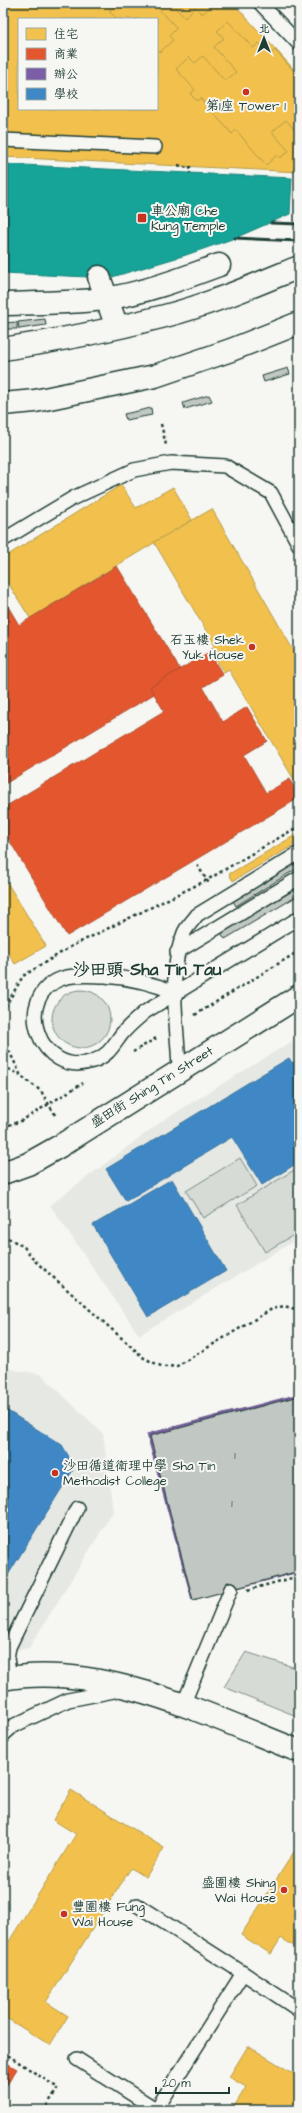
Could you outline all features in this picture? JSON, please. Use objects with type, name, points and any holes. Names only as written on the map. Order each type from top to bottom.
[{"type":"street","points":[[3,304],[67,302],[106,298],[179,280],[219,265]]},
{"type":"street","points":[[3,349],[54,341],[165,316],[236,293],[299,267]]},
{"type":"street","points":[[99,277],[116,327]]},
{"type":"street","points":[[3,404],[35,401],[155,376],[231,350],[299,322]]},
{"type":"street","name":"盛田街 Shing Tin Street","points":[[3,1173],[28,1164],[60,1146],[299,996]]},
{"type":"street","points":[[6,1678],[40,1676],[84,1678],[129,1688],[183,1705],[299,1751]]},
{"type":"lane","points":[[260,3],[299,44]]},
{"type":"lane","points":[[3,140],[155,147]]},
{"type":"lane","points":[[3,540],[73,498],[134,470],[172,463],[225,466],[271,493],[299,545]]},
{"type":"lane","points":[[179,1070],[175,972],[178,952],[185,931],[197,915],[299,853]]},
{"type":"lane","points":[[178,952],[299,878]]},
{"type":"lane","points":[[176,993],[156,984],[134,980],[110,977],[72,976],[57,981],[44,992],[35,1011],[36,1030],[44,1046],[56,1057],[67,1062],[92,1062],[104,1056],[114,1047],[130,1025],[145,1012],[299,918]]},
{"type":"lane","points":[[6,1678],[9,1647],[76,1508]]},
{"type":"lane","points":[[183,1705],[230,1592]]},
{"type":"lane","points":[[3,1735],[13,1726],[68,1700],[129,1688]]},
{"type":"lane","points":[[137,1905],[299,2010]]},
{"type":"lane","points":[[76,2059],[156,2110],[243,1973]]},
{"type":"path","points":[[297,4],[299,8]]},
{"type":"path","points":[[178,165],[190,167],[190,173]]},
{"type":"path","points":[[21,1076],[4,1040],[4,1009],[23,976],[72,946],[207,880],[299,826]]},
{"type":"path","points":[[196,865],[220,901]]},
{"type":"path","points":[[130,1054],[299,951]]},
{"type":"path","points":[[3,1066],[21,1076],[41,1091],[55,1115]]},
{"type":"path","points":[[3,1127],[21,1121],[89,1079]]},
{"type":"path","points":[[3,1235],[24,1247],[35,1261],[144,1358],[162,1366],[177,1366],[272,1309],[284,1306],[299,1310]]},
{"type":"path","points":[[230,1592],[299,1576]]},
{"type":"path","points":[[3,2052],[58,2088],[44,2110]]},
{"type":"shaded area","points":[[81,990],[92,992],[102,998],[108,1008],[110,1019],[108,1030],[102,1040],[92,1046],[81,1048],[70,1046],[60,1040],[54,1030],[52,1019],[54,1008],[60,998],[70,992]]},
{"type":"shaded area","points":[[299,1037],[299,1238],[139,1335],[50,1205],[162,1121]]},
{"type":"shaded area","points":[[240,1158],[257,1186],[203,1218],[186,1191]]},
{"type":"shaded area","points":[[299,1167],[299,1232],[265,1252],[237,1205]]},
{"type":"shaded area","points":[[299,1263],[299,1285],[289,1269]]},
{"type":"shaded area","name":"沙田循道衛理中學 Sha Tin Methodist College","points":[[3,1368],[41,1374],[103,1434],[113,1512],[29,1648],[3,1653]]},
{"type":"shaded area","points":[[246,1652],[299,1669],[299,1717],[224,1687]]},
{"type":"building: 住宅","points":[[3,3],[233,3],[299,75],[299,172],[3,157]]},
{"type":"building: 住宅","points":[[118,3],[153,3],[177,28],[169,36],[173,40],[160,52],[158,50],[158,18],[116,18],[109,11]]},
{"type":"building: 住宅","points":[[171,3],[215,3],[202,14],[195,7],[185,18]]},
{"type":"building: 住宅","name":"第1座 Tower 1","points":[[228,21],[253,48],[259,43],[269,55],[275,50],[299,77],[299,135],[286,120],[272,132],[289,151],[280,158],[277,155],[266,165],[236,130],[232,134],[200,98],[197,101],[190,94],[195,90],[176,69],[189,57],[195,63],[203,56],[225,81],[236,72],[214,47],[224,38],[217,31]]},
{"type":"building: 住宅","points":[[121,485],[136,508],[173,487],[192,520],[30,618],[3,575],[3,558]]},
{"type":"building: 住宅","name":"石玉樓 Shek Yuk House","points":[[212,509],[299,660],[299,788],[229,670],[224,673],[210,649],[215,646],[154,542]]},
{"type":"building: 住宅","points":[[299,833],[299,842],[233,881],[229,874]]},
{"type":"building: 住宅","points":[[3,876],[46,946],[15,964],[3,944]]},
{"type":"building: 住宅","name":"豐圍樓 Fung Wai House","points":[[71,1790],[164,1848],[146,1877],[131,1868],[46,2002],[68,2016],[50,2045],[3,2016],[3,1951],[76,1834],[53,1820]]},
{"type":"building: 住宅","name":"盛圍樓 Shing Wai House","points":[[299,1844],[299,1949],[281,1938],[271,1954],[241,1935]]},
{"type":"building: 住宅","points":[[248,2046],[299,2077],[299,2110],[232,2110],[246,2087],[229,2077]]},
{"type":"building: 商業","points":[[117,566],[184,676],[3,785],[3,598],[19,625]]},
{"type":"building: 商業","points":[[209,652],[223,675],[203,687],[223,722],[247,707],[267,741],[244,755],[266,793],[290,779],[299,798],[67,936],[3,830],[3,808],[164,711],[150,687]]},
{"type":"building: 商業","points":[[3,2061],[17,2069],[3,2091]]},
{"type":"building: 辦公","points":[[299,1394],[299,1572],[192,1600],[147,1434]]},
{"type":"building: 學校","points":[[289,1058],[292,1063],[299,1059],[299,1162],[262,1185],[232,1137],[126,1201],[106,1169]]},
{"type":"building: 學校","points":[[172,1179],[226,1271],[148,1317],[93,1225]]},
{"type":"building: 學校","points":[[3,1408],[62,1445],[68,1455],[73,1470],[3,1583]]},
{"type":"building: 學校","points":[[240,1412],[249,1443],[299,1431],[299,1475],[240,1490],[235,1467],[203,1476],[206,1486],[181,1492],[168,1442],[191,1436],[188,1427]]},
{"type":"building: 公共","name":"車公廟 Che Kung Temple","points":[[3,164],[292,178],[290,214],[235,238],[186,255],[109,278],[3,273]]},
{"type":"building: 其他","points":[[45,319],[46,325],[19,329],[18,322]]},
{"type":"building: 其他","points":[[17,322],[17,329],[3,329],[3,323]]},
{"type":"building: 其他","points":[[288,368],[290,374],[264,382],[262,376]]},
{"type":"building: 其他","points":[[209,395],[212,401],[185,409],[183,403]]},
{"type":"building: 其他","points":[[151,408],[152,415],[126,420],[124,414]]},
{"type":"building: 其他","points":[[299,860],[299,867],[236,906],[233,901]]},
{"type":"building: 其他","points":[[299,887],[299,895],[225,939],[221,933]]},
{"type":"building: 其他","points":[[299,1396],[299,1571],[193,1600],[150,1436]]},
{"type":"railway","points":[[271,223],[299,224]]},
{"type":"railway","points":[[235,238],[299,241]]},
{"type":"place","name":"第1座 Tower 1","points":[[246,92]]},
{"type":"place","name":"車公廟 Che Kung Temple","points":[[142,218]]},
{"type":"place","name":"石玉樓 Shek Yuk House","points":[[252,647]]},
{"type":"place","name":"沙田循道衛理中學 Sha Tin Methodist College","points":[[55,1473]]},
{"type":"place","name":"盛圍樓 Shing Wai House","points":[[284,1890]]},
{"type":"place","name":"豐圍樓 Fung Wai House","points":[[64,1914]]},
{"type":"district","name":"沙田頭 Sha Tin Tau","points":[[147,970]]}]
